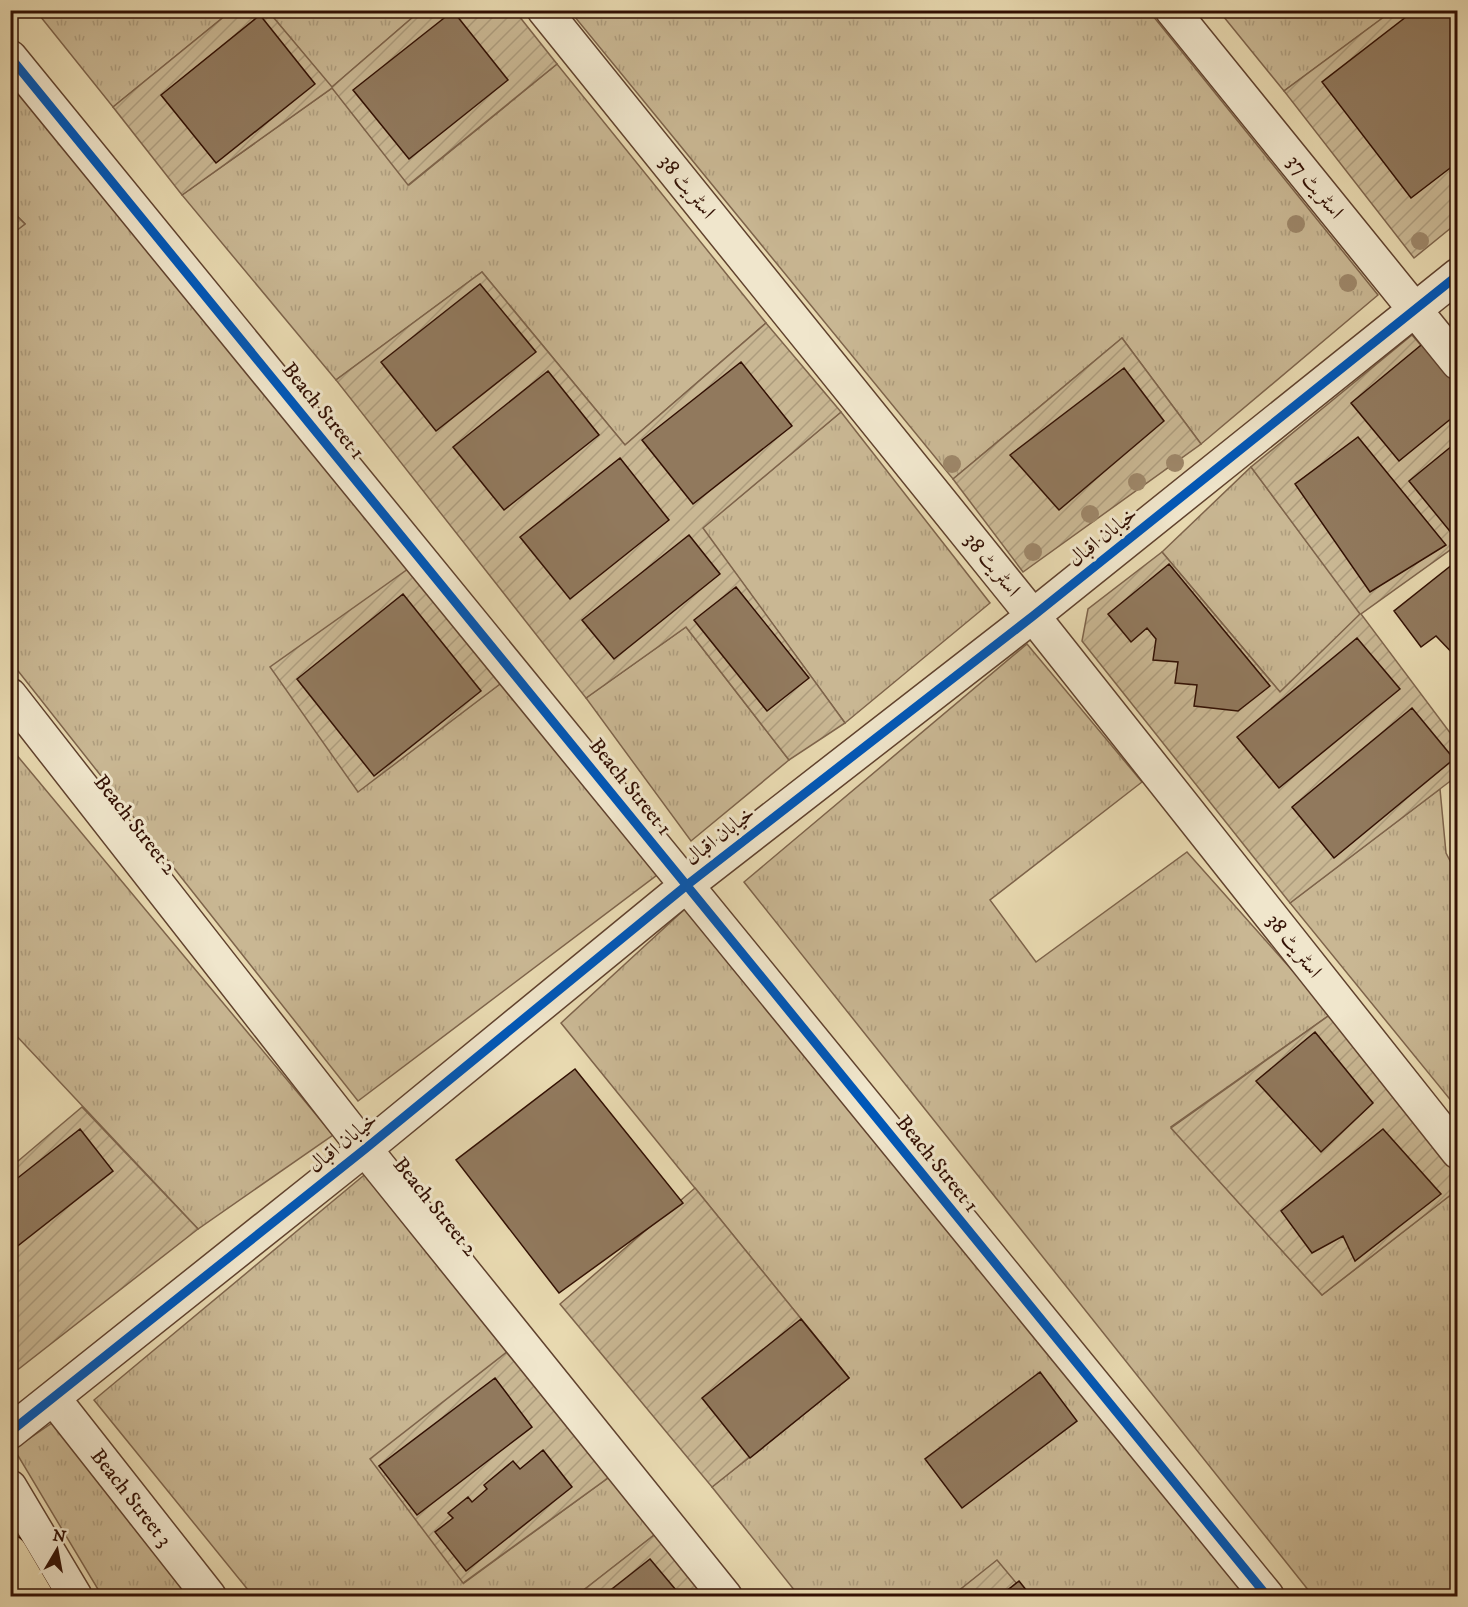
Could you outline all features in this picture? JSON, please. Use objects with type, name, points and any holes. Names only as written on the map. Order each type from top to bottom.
[{"type":"main road","points":[[10,1552],[36,1596]]},
{"type":"street","name":"اسٹریٹ 38","points":[[544,10],[1033,616],[1458,1152]]},
{"type":"street","name":"اسٹریٹ 37","points":[[1172,10],[1458,363]]},
{"type":"street","name":"Beach Street 1","points":[[10,57],[1267,1596]]},
{"type":"street","name":"خیابان اقبال","points":[[10,1432],[365,1149],[687,885],[1033,616],[1458,275]]},
{"type":"street","name":"Beach Street 2","points":[[10,695],[365,1149],[725,1596]]},
{"type":"street","name":"Beach Street 3","points":[[54,1399],[209,1596]]},
{"type":"street","points":[[10,1487],[75,1596]]},
{"type":"green space","points":[[36,11],[231,11],[113,107]]},
{"type":"green space","points":[[231,11],[268,11],[332,87],[420,11],[515,11],[557,64],[408,185],[332,88],[182,195],[113,107]]},
{"type":"green space","points":[[268,11],[420,11],[332,87],[409,185],[557,64],[766,323],[625,445],[482,272],[336,380],[182,195],[332,88]]},
{"type":"green space","points":[[570,11],[1149,11],[1378,295],[1201,444],[1122,338],[953,479]]},
{"type":"green space","points":[[1219,11],[1392,11],[1284,91]]},
{"type":"green space","points":[[1392,11],[1457,11],[1457,223],[1414,258],[1284,91]]},
{"type":"green space","points":[[10,79],[408,569],[358,791],[504,681],[657,875],[358,1101],[11,662],[10,235],[25,224],[11,210]]},
{"type":"green space","points":[[11,210],[25,224],[11,235]]},
{"type":"green space","points":[[482,272],[625,445],[766,323],[841,412],[703,528],[845,723],[789,760],[686,627],[586,698],[336,380]]},
{"type":"green space","points":[[1412,335],[1457,387],[1457,545],[1361,614],[1457,742],[1457,776],[1290,903],[1082,641],[1088,609],[1162,552],[1280,692],[1360,614],[1251,467]]},
{"type":"green space","points":[[1122,338],[1201,444],[1023,572],[953,479]]},
{"type":"green space","points":[[841,412],[990,603],[845,723],[702,528]]},
{"type":"green space","points":[[1251,467],[1361,614],[1280,692],[1162,552]]},
{"type":"green space","points":[[408,569],[504,681],[358,792],[270,667]]},
{"type":"green space","points":[[686,627],[789,760],[691,841],[586,698]]},
{"type":"green space","points":[[1027,644],[1142,782],[990,900],[1036,962],[1187,852],[1331,1014],[1171,1127],[1322,1295],[1457,1190],[1457,1596],[1313,1596],[744,882]]},
{"type":"green space","points":[[10,747],[333,1135],[198,1229],[11,1030]]},
{"type":"green space","points":[[1440,789],[1446,853],[1457,874],[1457,1108],[1290,903]]},
{"type":"green space","points":[[687,907],[1248,1596],[1027,1596],[997,1561],[952,1596],[799,1596],[712,1487],[849,1378],[561,1023]]},
{"type":"green space","points":[[1331,1014],[1457,1174],[1457,1190],[1322,1295],[1171,1128]]},
{"type":"green space","points":[[82,1107],[198,1229],[11,1375],[11,1167]]},
{"type":"green space","points":[[369,1171],[512,1348],[464,1583],[612,1475],[658,1532],[576,1596],[253,1596],[94,1400]]},
{"type":"green space","points":[[695,1188],[849,1378],[712,1487],[560,1304]]},
{"type":"green space","points":[[512,1348],[612,1475],[463,1583],[370,1459]]},
{"type":"green space","points":[[55,1421],[192,1596],[102,1596],[14,1449]]},
{"type":"green space","points":[[658,1532],[708,1596],[576,1596]]},
{"type":"green space","points":[[997,1560],[1027,1596],[952,1596]]},
{"type":"building","points":[[1415,10],[1458,10],[1458,162],[1411,198],[1322,82]]},
{"type":"building","points":[[453,11],[508,80],[409,159],[353,90]]},
{"type":"building","points":[[260,15],[315,84],[216,163],[161,95]]},
{"type":"building","points":[[480,284],[536,352],[436,431],[381,362]]},
{"type":"building","points":[[1426,341],[1458,379],[1458,413],[1399,461],[1351,403]]},
{"type":"building","points":[[741,362],[792,426],[693,504],[642,440]]},
{"type":"building","points":[[1124,368],[1164,421],[1059,510],[1010,455]]},
{"type":"building","points":[[548,371],[599,435],[504,510],[453,447]]},
{"type":"building","points":[[1358,437],[1446,545],[1370,592],[1295,484]]},
{"type":"building","points":[[1458,441],[1458,539],[1457,540],[1409,481]]},
{"type":"building","points":[[620,458],[669,520],[570,599],[520,537]]},
{"type":"building","points":[[689,535],[720,574],[614,659],[582,620]]},
{"type":"building","points":[[1458,560],[1458,659],[1436,636],[1421,647],[1394,611]]},
{"type":"building","points":[[1169,564],[1270,686],[1238,711],[1194,706],[1197,685],[1175,683],[1178,662],[1153,660],[1156,639],[1147,628],[1131,642],[1108,614]]},
{"type":"building","points":[[736,587],[809,678],[767,711],[694,620]]},
{"type":"building","points":[[403,594],[481,691],[374,776],[297,679]]},
{"type":"building","points":[[1357,638],[1400,689],[1279,788],[1237,737]]},
{"type":"building","points":[[1458,683],[1458,695],[1451,687]]},
{"type":"building","points":[[1412,708],[1454,759],[1334,858],[1292,807]]},
{"type":"building","points":[[1315,1032],[1373,1103],[1321,1152],[1256,1081]]},
{"type":"building","points":[[575,1069],[683,1203],[559,1293],[456,1160]]},
{"type":"building","points":[[80,1129],[113,1171],[10,1252],[10,1184]]},
{"type":"building","points":[[1383,1129],[1441,1194],[1355,1261],[1343,1236],[1312,1253],[1281,1211]]},
{"type":"building","points":[[801,1319],[849,1378],[750,1458],[702,1398]]},
{"type":"building","points":[[1040,1372],[1077,1421],[962,1508],[925,1459]]},
{"type":"building","points":[[495,1378],[532,1427],[417,1515],[379,1466]]},
{"type":"building","points":[[543,1450],[572,1487],[466,1571],[435,1532],[453,1518],[448,1513],[468,1497],[472,1502],[487,1489],[484,1485],[513,1461],[520,1469]]},
{"type":"building","points":[[650,1559],[681,1596],[603,1596]]},
{"type":"building","points":[[1019,1581],[1031,1596],[1000,1596]]},
{"type":"cycle path","points":[[10,57],[1267,1596]]},
{"type":"cycle path","points":[[10,1432],[365,1149],[687,885],[1033,616],[1458,275]]}]
